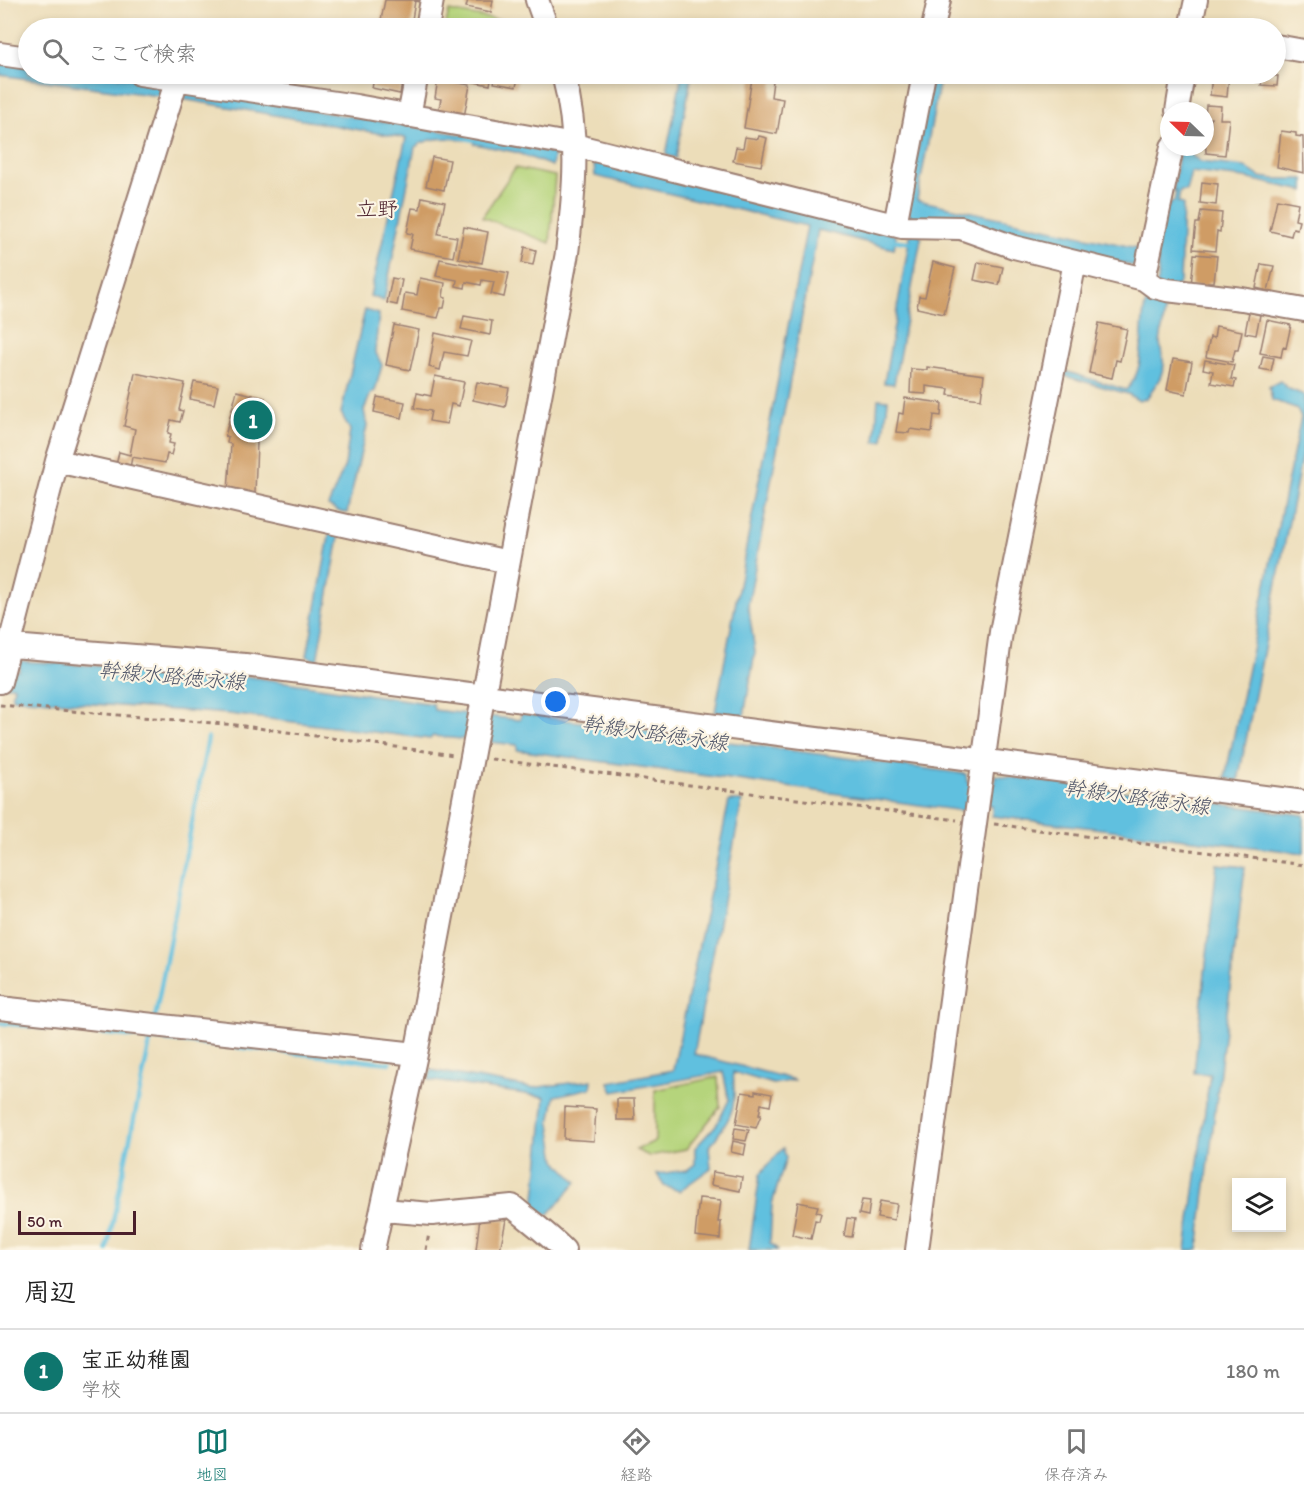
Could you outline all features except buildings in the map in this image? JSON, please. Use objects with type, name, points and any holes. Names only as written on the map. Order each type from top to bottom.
[{"type":"street","points":[[429,18],[432,0]]},
{"type":"street","points":[[537,0],[544,18]]},
{"type":"street","points":[[935,18],[939,0]]},
{"type":"street","points":[[1192,18],[1196,0]]},
{"type":"street","points":[[1286,48],[1304,51]]},
{"type":"street","points":[[0,54],[18,57]]},
{"type":"street","points":[[163,84],[174,89],[409,116],[574,145],[909,226],[961,228],[1014,247],[1075,262],[1153,275],[1242,299],[1304,310]]},
{"type":"street","points":[[409,116],[415,84]]},
{"type":"street","points":[[373,1250],[416,1053],[567,253],[576,176],[572,111],[565,84]]},
{"type":"street","points":[[909,226],[923,84]]},
{"type":"street","points":[[1178,102],[1181,84]]},
{"type":"street","points":[[0,682],[4,646],[57,461],[174,89]]},
{"type":"street","points":[[1153,275],[1171,156]]},
{"type":"street","points":[[917,1250],[1001,632],[1075,262]]},
{"type":"street","points":[[57,461],[508,562]]},
{"type":"street","points":[[4,646],[245,665],[1304,802]]},
{"type":"street","points":[[0,1008],[416,1053]]},
{"type":"street","points":[[383,1210],[432,1214],[512,1206],[564,1250]]},
{"type":"path","points":[[0,705],[236,725],[1304,865]]},
{"type":"green space","points":[[449,11],[487,18],[447,18]]},
{"type":"green space","points":[[515,168],[555,176],[550,243],[482,217]]},
{"type":"green space","points":[[718,1077],[720,1107],[686,1149],[649,1156],[636,1150],[655,1141],[655,1090]]},
{"type":"water","points":[[0,62],[18,65],[18,77],[0,75]]},
{"type":"water","points":[[68,84],[164,84],[183,90],[466,135],[465,140],[438,139],[426,141],[415,147],[384,301],[370,296],[406,138],[182,99]]},
{"type":"water","points":[[680,84],[690,84],[676,158],[666,155]]},
{"type":"water","points":[[931,84],[939,84],[917,200],[1141,249],[1171,202],[1174,202],[1176,191],[1173,191],[1179,156],[1192,156],[1201,162],[1245,167],[1260,177],[1304,179],[1304,191],[1245,178],[1191,172],[1186,191],[1180,191],[1178,203],[1183,204],[1180,282],[1167,298],[1160,343],[1164,366],[1160,378],[1147,398],[1139,401],[1128,394],[1061,375],[1061,370],[1126,390],[1138,370],[1144,311],[1148,298],[1158,282],[1158,261],[1133,266],[1071,249],[919,231],[921,239],[894,384],[884,383],[913,219],[905,214]]},
{"type":"water","points":[[476,137],[554,153],[552,166],[515,152],[474,144]]},
{"type":"water","points":[[594,162],[609,162],[896,235],[894,249],[818,230],[748,605],[755,652],[744,716],[715,712],[807,226],[595,176]]},
{"type":"water","points":[[365,310],[379,314],[375,351],[382,365],[375,391],[371,393],[364,410],[367,426],[347,513],[328,506],[345,465],[350,430],[341,413]]},
{"type":"water","points":[[1280,381],[1289,389],[1304,395],[1304,445],[1238,781],[1225,778],[1301,417],[1296,408],[1272,400],[1269,387]]},
{"type":"water","points":[[878,399],[888,400],[883,441],[875,442]]},
{"type":"water","points":[[330,531],[340,531],[317,661],[307,656]]},
{"type":"water","name":"幹線水路徳永線","points":[[20,661],[238,675],[433,704],[434,710],[520,720],[521,714],[966,774],[967,782],[995,783],[995,775],[1304,815],[1304,853],[992,816],[992,805],[965,802],[963,811],[517,750],[517,745],[433,736],[430,739],[229,714],[12,698],[14,686],[0,686],[0,669],[19,671]]},
{"type":"water","points":[[729,801],[742,801],[694,1054],[795,1080],[773,1084],[733,1072],[733,1106],[727,1121],[709,1148],[711,1168],[679,1191],[664,1186],[657,1174],[687,1170],[695,1164],[695,1148],[717,1124],[729,1100],[723,1072],[613,1092],[609,1082],[673,1070]]},
{"type":"water","points":[[1217,864],[1245,867],[1198,1250],[1186,1250],[1210,1074],[1194,1073]]},
{"type":"water","points":[[431,1070],[532,1088],[592,1080],[591,1088],[555,1096],[550,1123],[556,1161],[577,1182],[548,1215],[534,1209],[545,1097],[429,1080]]},
{"type":"water","points":[[783,1148],[786,1158],[772,1204],[770,1243],[778,1250],[749,1250],[760,1174]]},
{"type":"waterway","points":[[461,137],[479,141]]},
{"type":"waterway","points":[[892,240],[913,243]]},
{"type":"waterway","points":[[155,1018],[208,738]]},
{"type":"waterway","points":[[0,1023],[390,1063]]},
{"type":"waterway","points":[[107,1250],[152,1032]]},
{"type":"place","name":"宝正幼稚園","points":[[253,420]]},
{"type":"district","name":"立野","points":[[377,209]]}]
